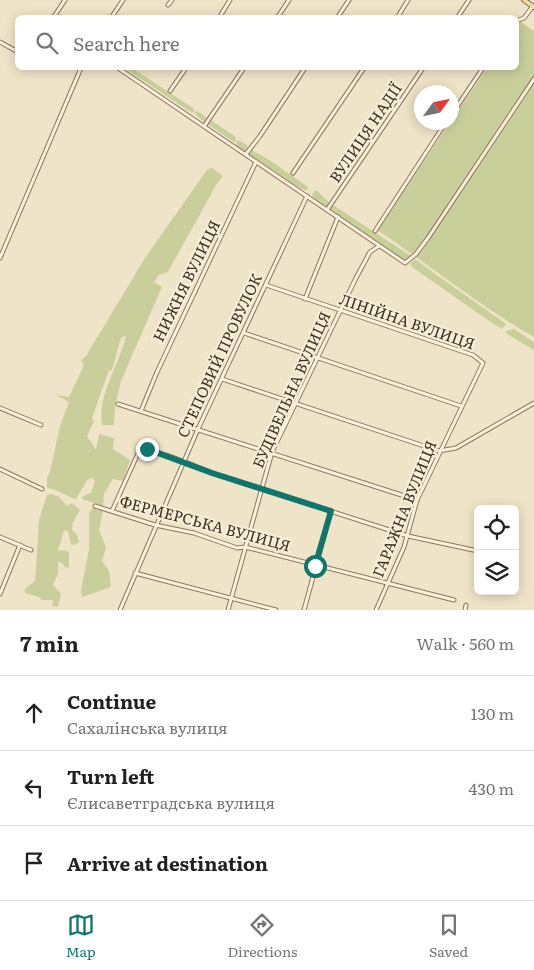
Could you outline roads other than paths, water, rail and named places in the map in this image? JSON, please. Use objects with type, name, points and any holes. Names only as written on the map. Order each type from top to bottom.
[{"type":"main road","points":[[524,0],[534,6]]},
{"type":"street","points":[[55,15],[65,0]]},
{"type":"street","points":[[113,15],[123,0]]},
{"type":"street","points":[[168,5],[172,0]]},
{"type":"street","points":[[221,15],[230,0]]},
{"type":"street","points":[[279,15],[289,0]]},
{"type":"street","points":[[339,15],[349,0]]},
{"type":"street","points":[[399,15],[408,0]]},
{"type":"street","points":[[459,15],[469,0]]},
{"type":"street","points":[[519,20],[524,18],[534,6]]},
{"type":"street","points":[[0,42],[15,50]]},
{"type":"street","points":[[0,258],[79,70]]},
{"type":"street","points":[[121,70],[205,125],[405,263],[416,254],[534,79]]},
{"type":"street","points":[[170,91],[185,70]]},
{"type":"street","points":[[205,125],[243,70]]},
{"type":"street","points":[[246,154],[304,70]]},
{"type":"street","points":[[293,173],[363,70]]},
{"type":"street","name":"ВУЛИЦЯ НАДІЇ","points":[[327,210],[422,70]]},
{"type":"street","points":[[459,104],[483,70]]},
{"type":"street","points":[[375,231],[441,130]]},
{"type":"street","name":"НИЖНЯ ВУЛИЦЯ","points":[[140,410],[256,162]]},
{"type":"street","name":"СТЕПОВИЙ ПРОВУЛОК","points":[[120,610],[198,429],[308,196]]},
{"type":"street","points":[[305,299],[338,218]]},
{"type":"street","name":"БУДІВЕЛЬНА ВУЛИЦЯ","points":[[228,610],[260,489],[272,452],[370,252],[379,246]]},
{"type":"street","name":"ЛІНІЙНА ВУЛИЦЯ","points":[[266,286],[468,353],[480,358],[483,362]]},
{"type":"street","points":[[244,333],[461,406]]},
{"type":"street","name":"ГАРАЖНА ВУЛИЦЯ","points":[[376,610],[408,536],[417,500],[483,362]]},
{"type":"street","points":[[222,379],[439,451],[456,448],[534,403]]},
{"type":"street","points":[[118,404],[417,500]]},
{"type":"street","points":[[0,408],[41,425]]},
{"type":"street","points":[[112,511],[140,450],[147,449],[260,489],[408,536],[474,550]]},
{"type":"street","points":[[0,469],[42,489]]},
{"type":"street","name":"ФЕРМЕРСЬКА ВУЛИЦЯ","points":[[95,506],[156,525],[194,533],[238,548],[245,547],[454,600]]},
{"type":"street","points":[[304,610],[331,511]]},
{"type":"street","points":[[0,537],[31,550]]},
{"type":"street","points":[[0,594],[20,545]]},
{"type":"street","points":[[135,573],[276,610]]}]
